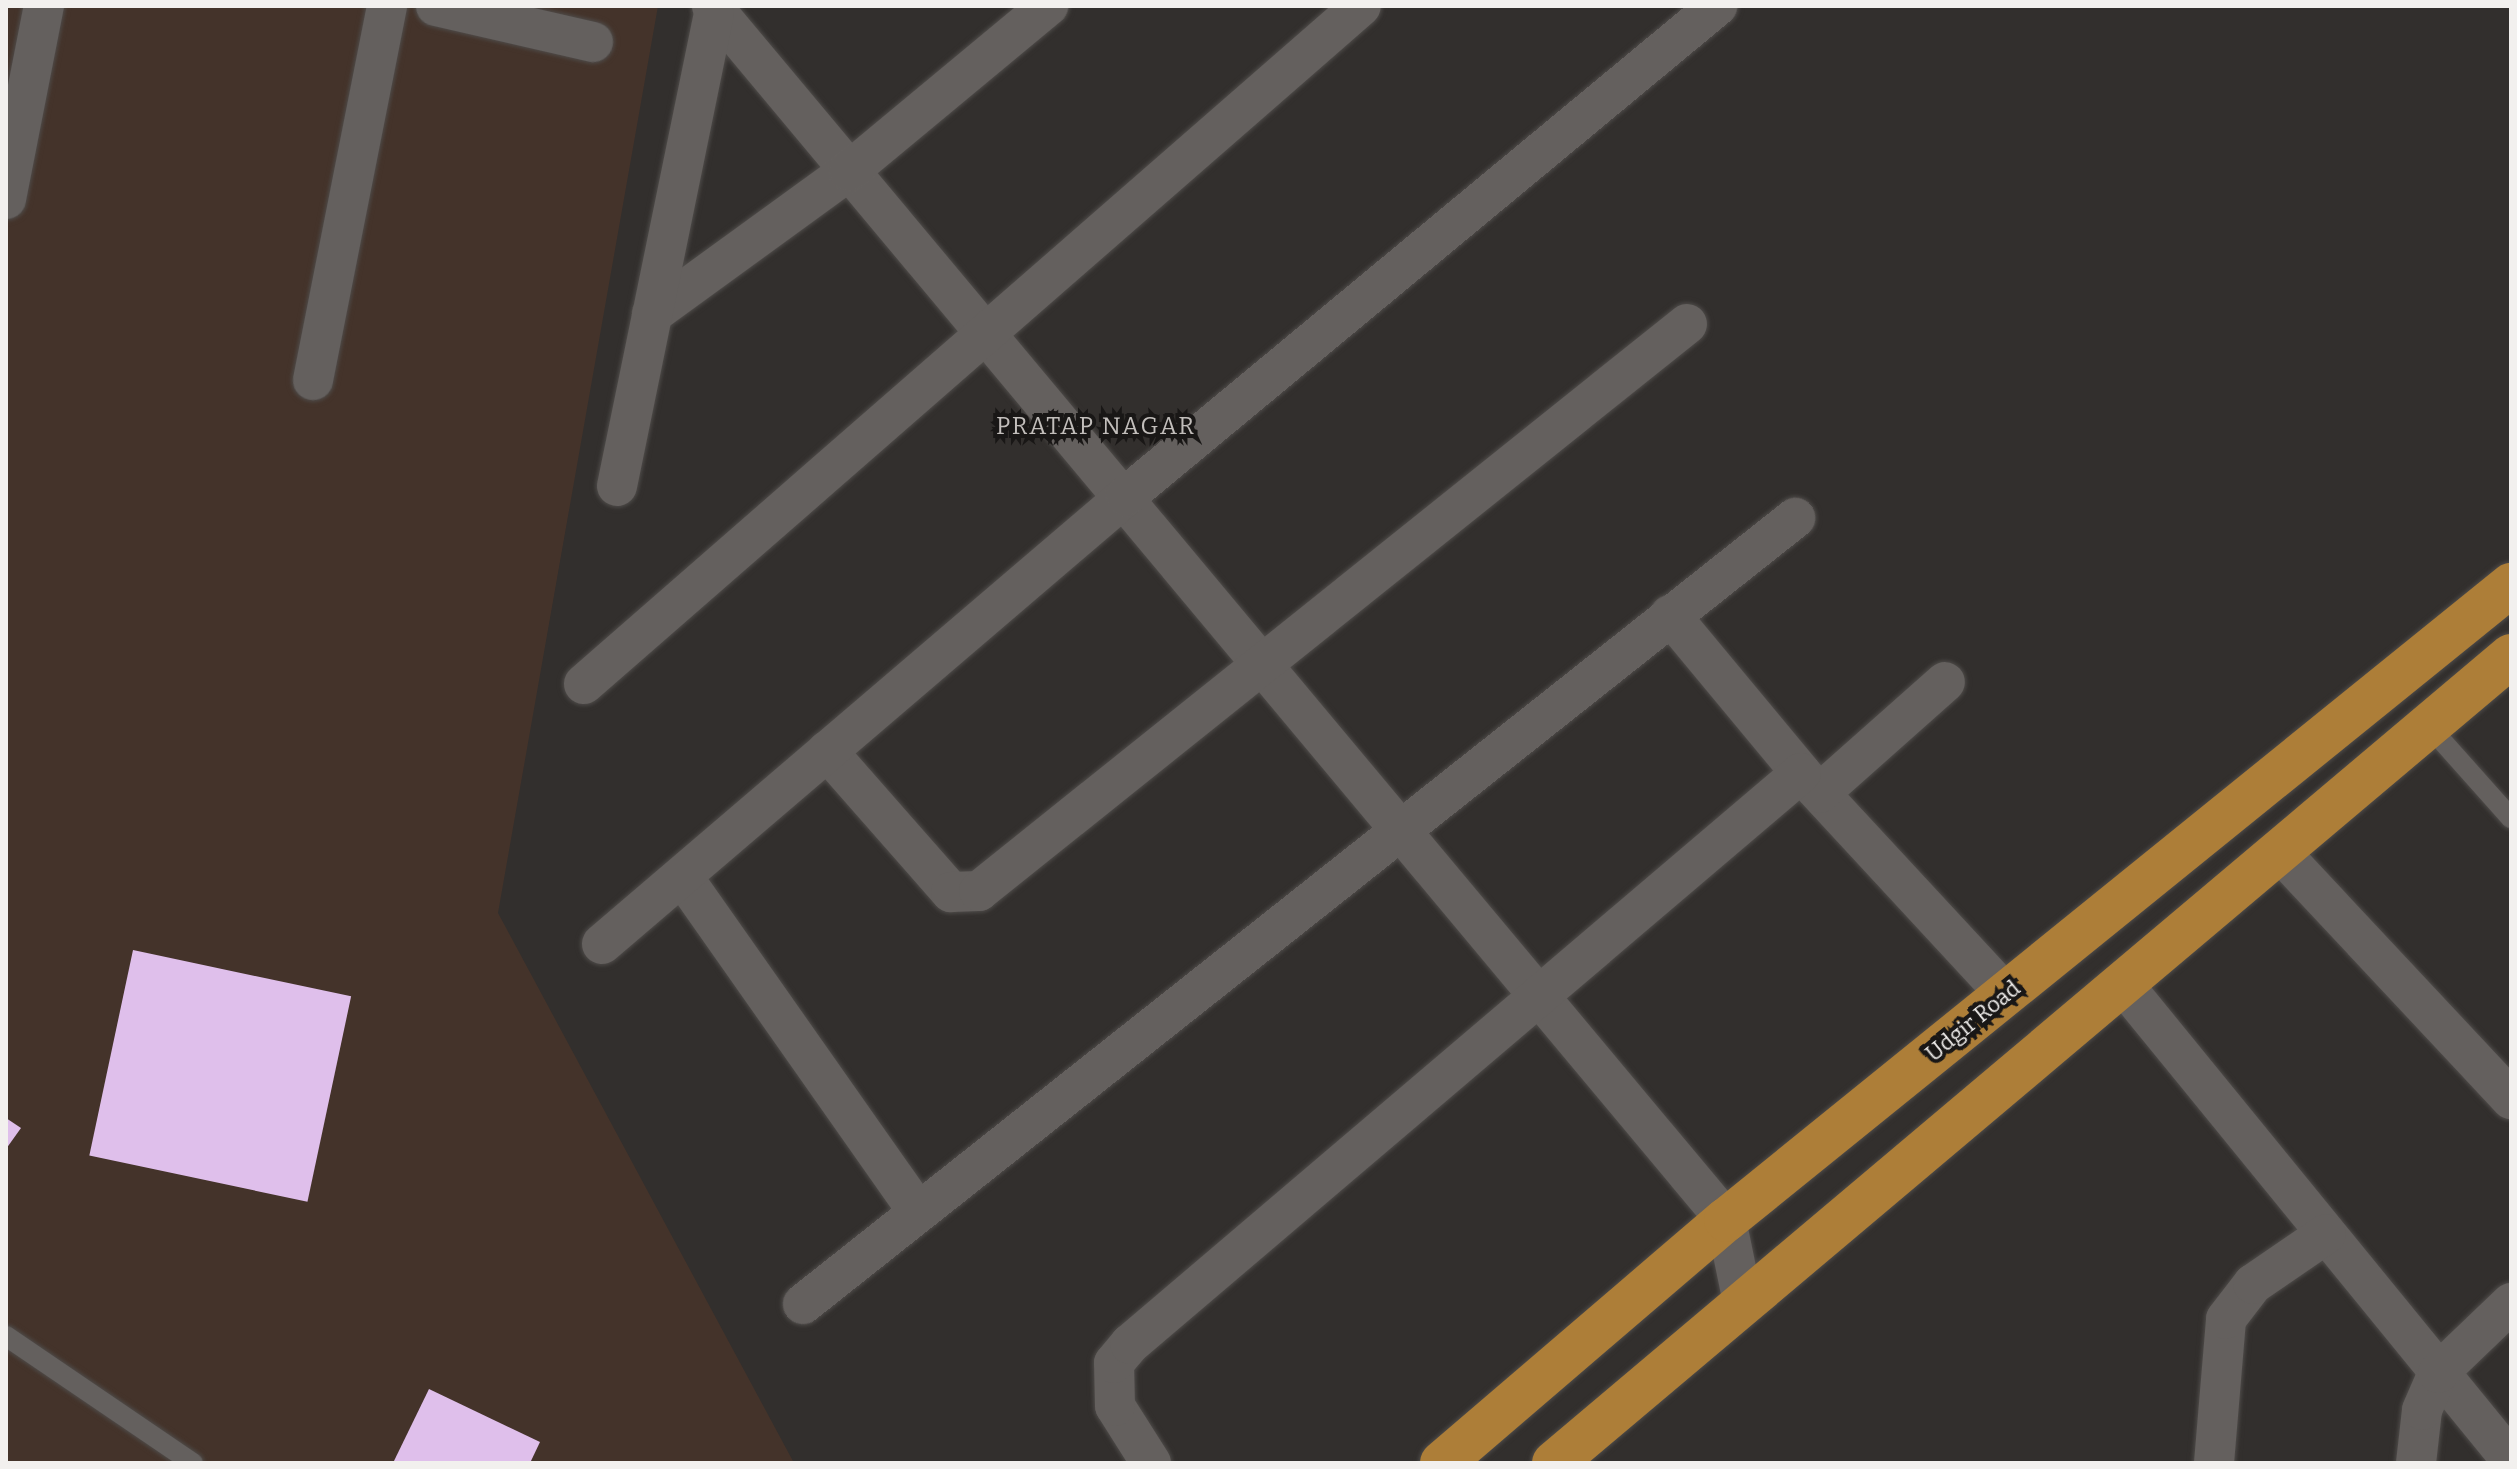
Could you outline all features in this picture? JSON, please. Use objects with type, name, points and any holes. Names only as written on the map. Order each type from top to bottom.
[{"type":"highway","name":"Udgir Road","points":[[1442,1463],[1726,1220],[2511,585]]},
{"type":"highway","points":[[1554,1463],[2511,656]]},
{"type":"street","points":[[6,199],[44,6]]},
{"type":"street","points":[[313,380],[387,6]]},
{"type":"street","points":[[436,6],[593,42]]},
{"type":"street","points":[[652,314],[849,171],[1048,6]]},
{"type":"street","points":[[584,684],[1361,6]]},
{"type":"street","points":[[602,944],[1126,496],[1717,6]]},
{"type":"street","points":[[713,10],[1126,496],[1534,996],[1726,1220],[1743,1302]]},
{"type":"street","points":[[617,486],[713,10]]},
{"type":"street","points":[[827,751],[951,892],[970,894],[1687,324]]},
{"type":"street","points":[[803,1304],[1396,828],[1795,518]]},
{"type":"street","points":[[1670,615],[1811,783],[2006,994]]},
{"type":"street","points":[[1151,1463],[1115,1406],[1114,1363],[1534,996],[1945,682]]},
{"type":"street","points":[[2279,851],[2511,1099]]},
{"type":"street","points":[[682,876],[918,1212]]},
{"type":"street","points":[[2122,983],[2511,1460]]},
{"type":"street","points":[[2214,1463],[2226,1319],[2253,1284],[2326,1234]]},
{"type":"street","points":[[2416,1463],[2422,1410],[2438,1373],[2511,1303]]},
{"type":"lane","points":[[2428,725],[2511,818]]},
{"type":"lane","points":[[6,1336],[193,1463]]},
{"type":"shaded area","points":[[6,6],[658,6],[498,913],[794,1463],[6,1463]]},
{"type":"building","points":[[133,950],[351,996],[307,1202],[89,1155]]},
{"type":"building","points":[[6,1118],[21,1128],[6,1149]]},
{"type":"building","points":[[429,1389],[540,1442],[530,1463],[393,1463]]},
{"type":"district","name":"PRATAP NAGAR","points":[[1096,427]]}]
